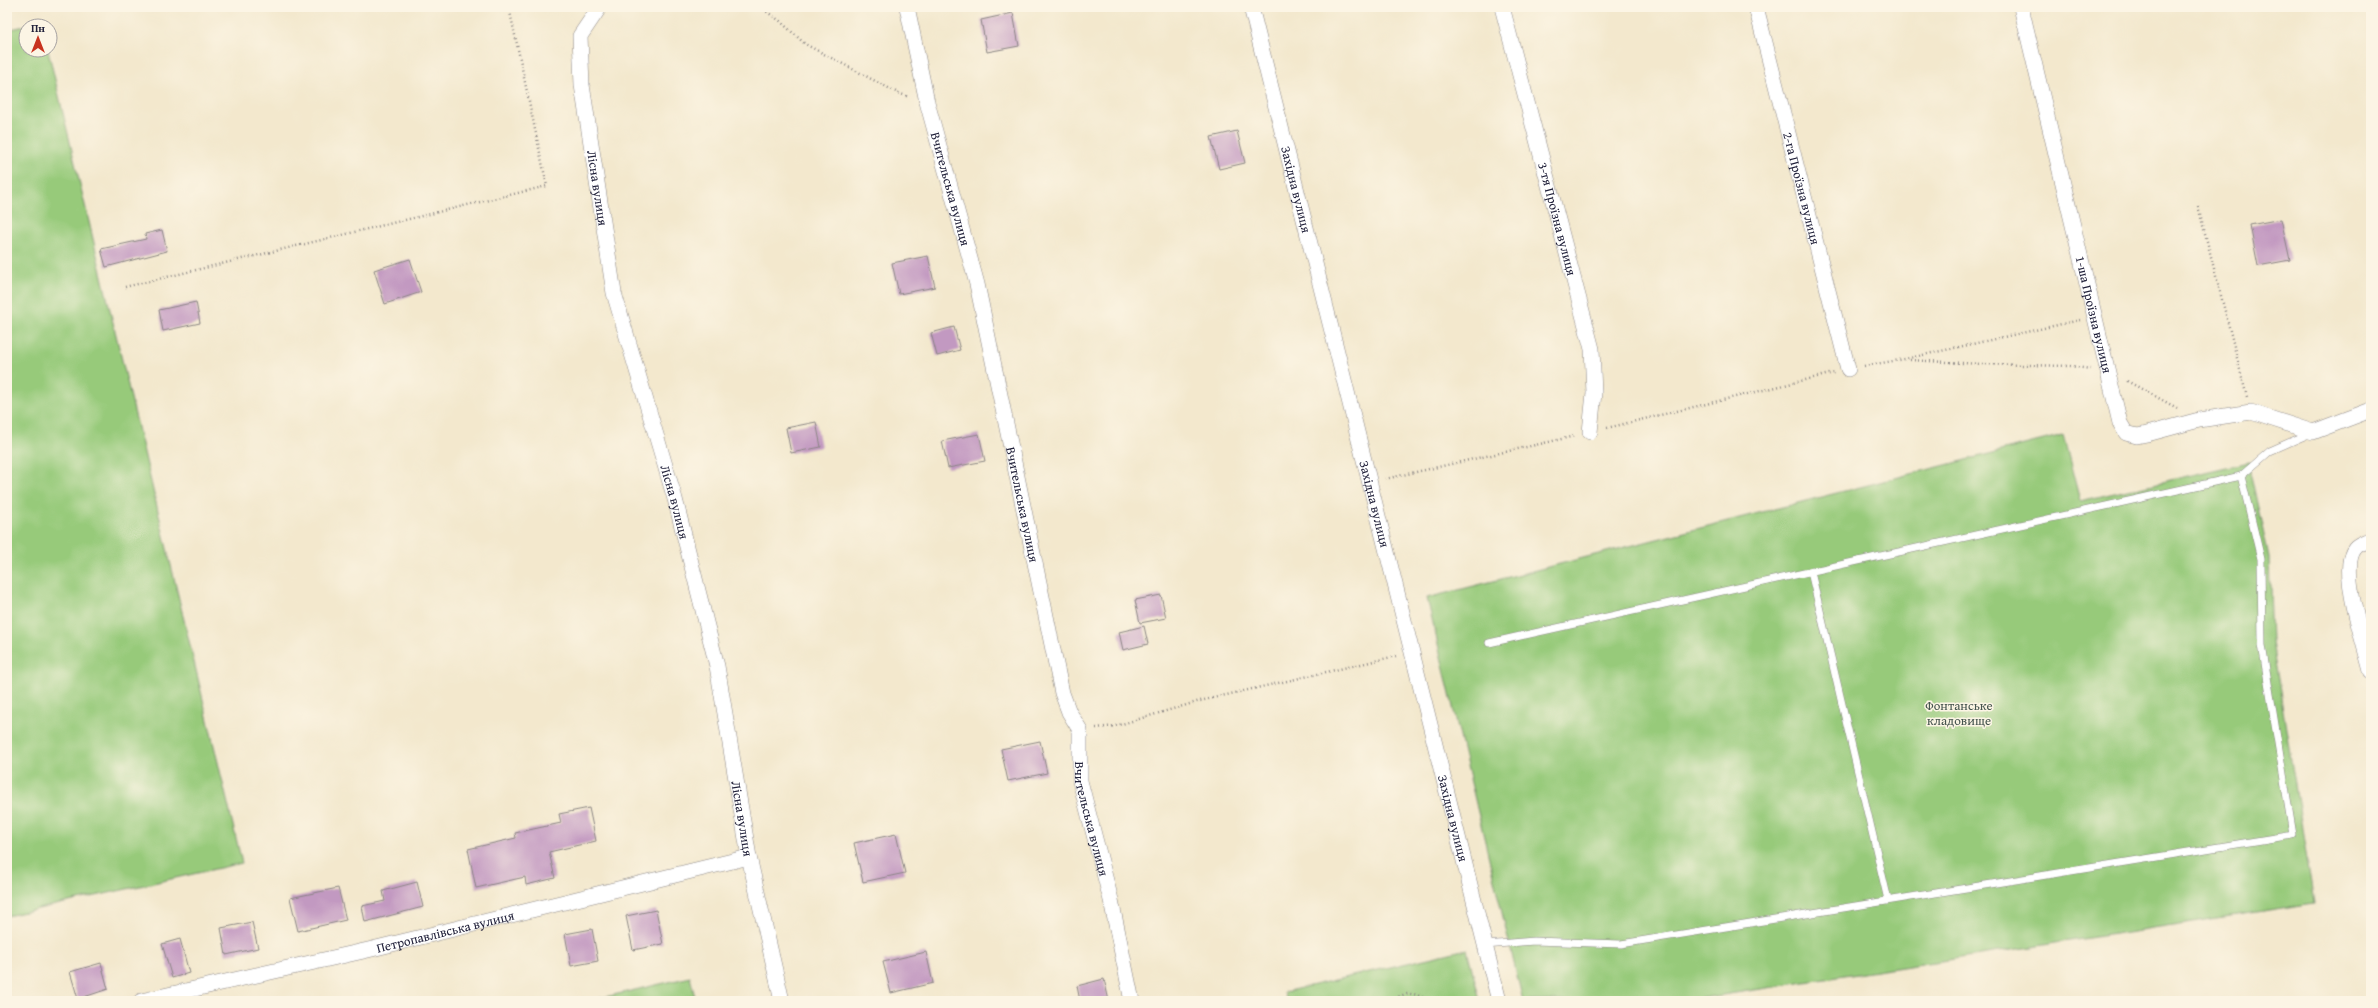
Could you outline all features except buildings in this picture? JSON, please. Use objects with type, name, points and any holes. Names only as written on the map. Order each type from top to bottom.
[{"type":"street","name":"Вчительська вулиця","points":[[907,7],[927,102],[977,284],[1062,693],[1069,712],[1080,730],[1080,781],[1111,900],[1132,1001]]},
{"type":"street","name":"Західна вулиця","points":[[1252,7],[1410,652],[1499,1001]]},
{"type":"street","name":"3-тя Проїзна вулиця","points":[[1502,7],[1592,349],[1594,393],[1590,432]]},
{"type":"street","name":"2-га Проїзна вулиця","points":[[1756,7],[1848,369]]},
{"type":"street","name":"1-ша Проїзна вулиця","points":[[2021,7],[2120,423],[2126,433],[2137,436],[2199,420],[2251,412],[2313,432]]},
{"type":"street","name":"Лісна вулиця","points":[[599,8],[580,36],[582,85],[614,293],[675,499],[717,666],[749,857],[782,1001]]},
{"type":"street","points":[[2313,432],[2371,410]]},
{"type":"street","points":[[2371,539],[2355,547],[2348,561],[2348,581],[2371,671]]},
{"type":"street","name":"Петропавлівська вулиця","points":[[141,1001],[376,948],[749,857]]},
{"type":"lane","points":[[1489,643],[2240,476],[2270,451],[2313,432]]},
{"type":"lane","points":[[1485,944],[1534,941],[1621,944],[2292,835],[2262,645],[2261,560],[2240,476]]},
{"type":"lane","points":[[1810,572],[1888,900]]},
{"type":"path","points":[[126,287],[547,186],[509,7]]},
{"type":"path","points":[[760,7],[780,21],[805,44],[898,93],[927,102]]},
{"type":"path","points":[[2198,206],[2251,412]]},
{"type":"path","points":[[1369,483],[1590,432],[1848,369],[1905,359],[2094,316]]},
{"type":"path","points":[[1905,359],[1981,364],[2070,366],[2108,371],[2199,420]]},
{"type":"path","points":[[1080,730],[1115,726],[1200,701],[1410,652]]},
{"type":"path","points":[[1392,1001],[1402,994],[1417,994],[1428,1001]]},
{"type":"green space","points":[[18,27],[18,58],[50,58],[242,863],[7,916],[7,30]]},
{"type":"green space","name":"Фонтанське кладовище","points":[[2063,435],[2080,501],[2248,462],[2269,558],[2272,642],[2314,903],[1684,1001],[1523,1001],[1427,598]]},
{"type":"green space","points":[[1467,949],[1480,1001],[1286,1001],[1284,992]]},
{"type":"green space","points":[[690,977],[696,1001],[588,1001]]}]
